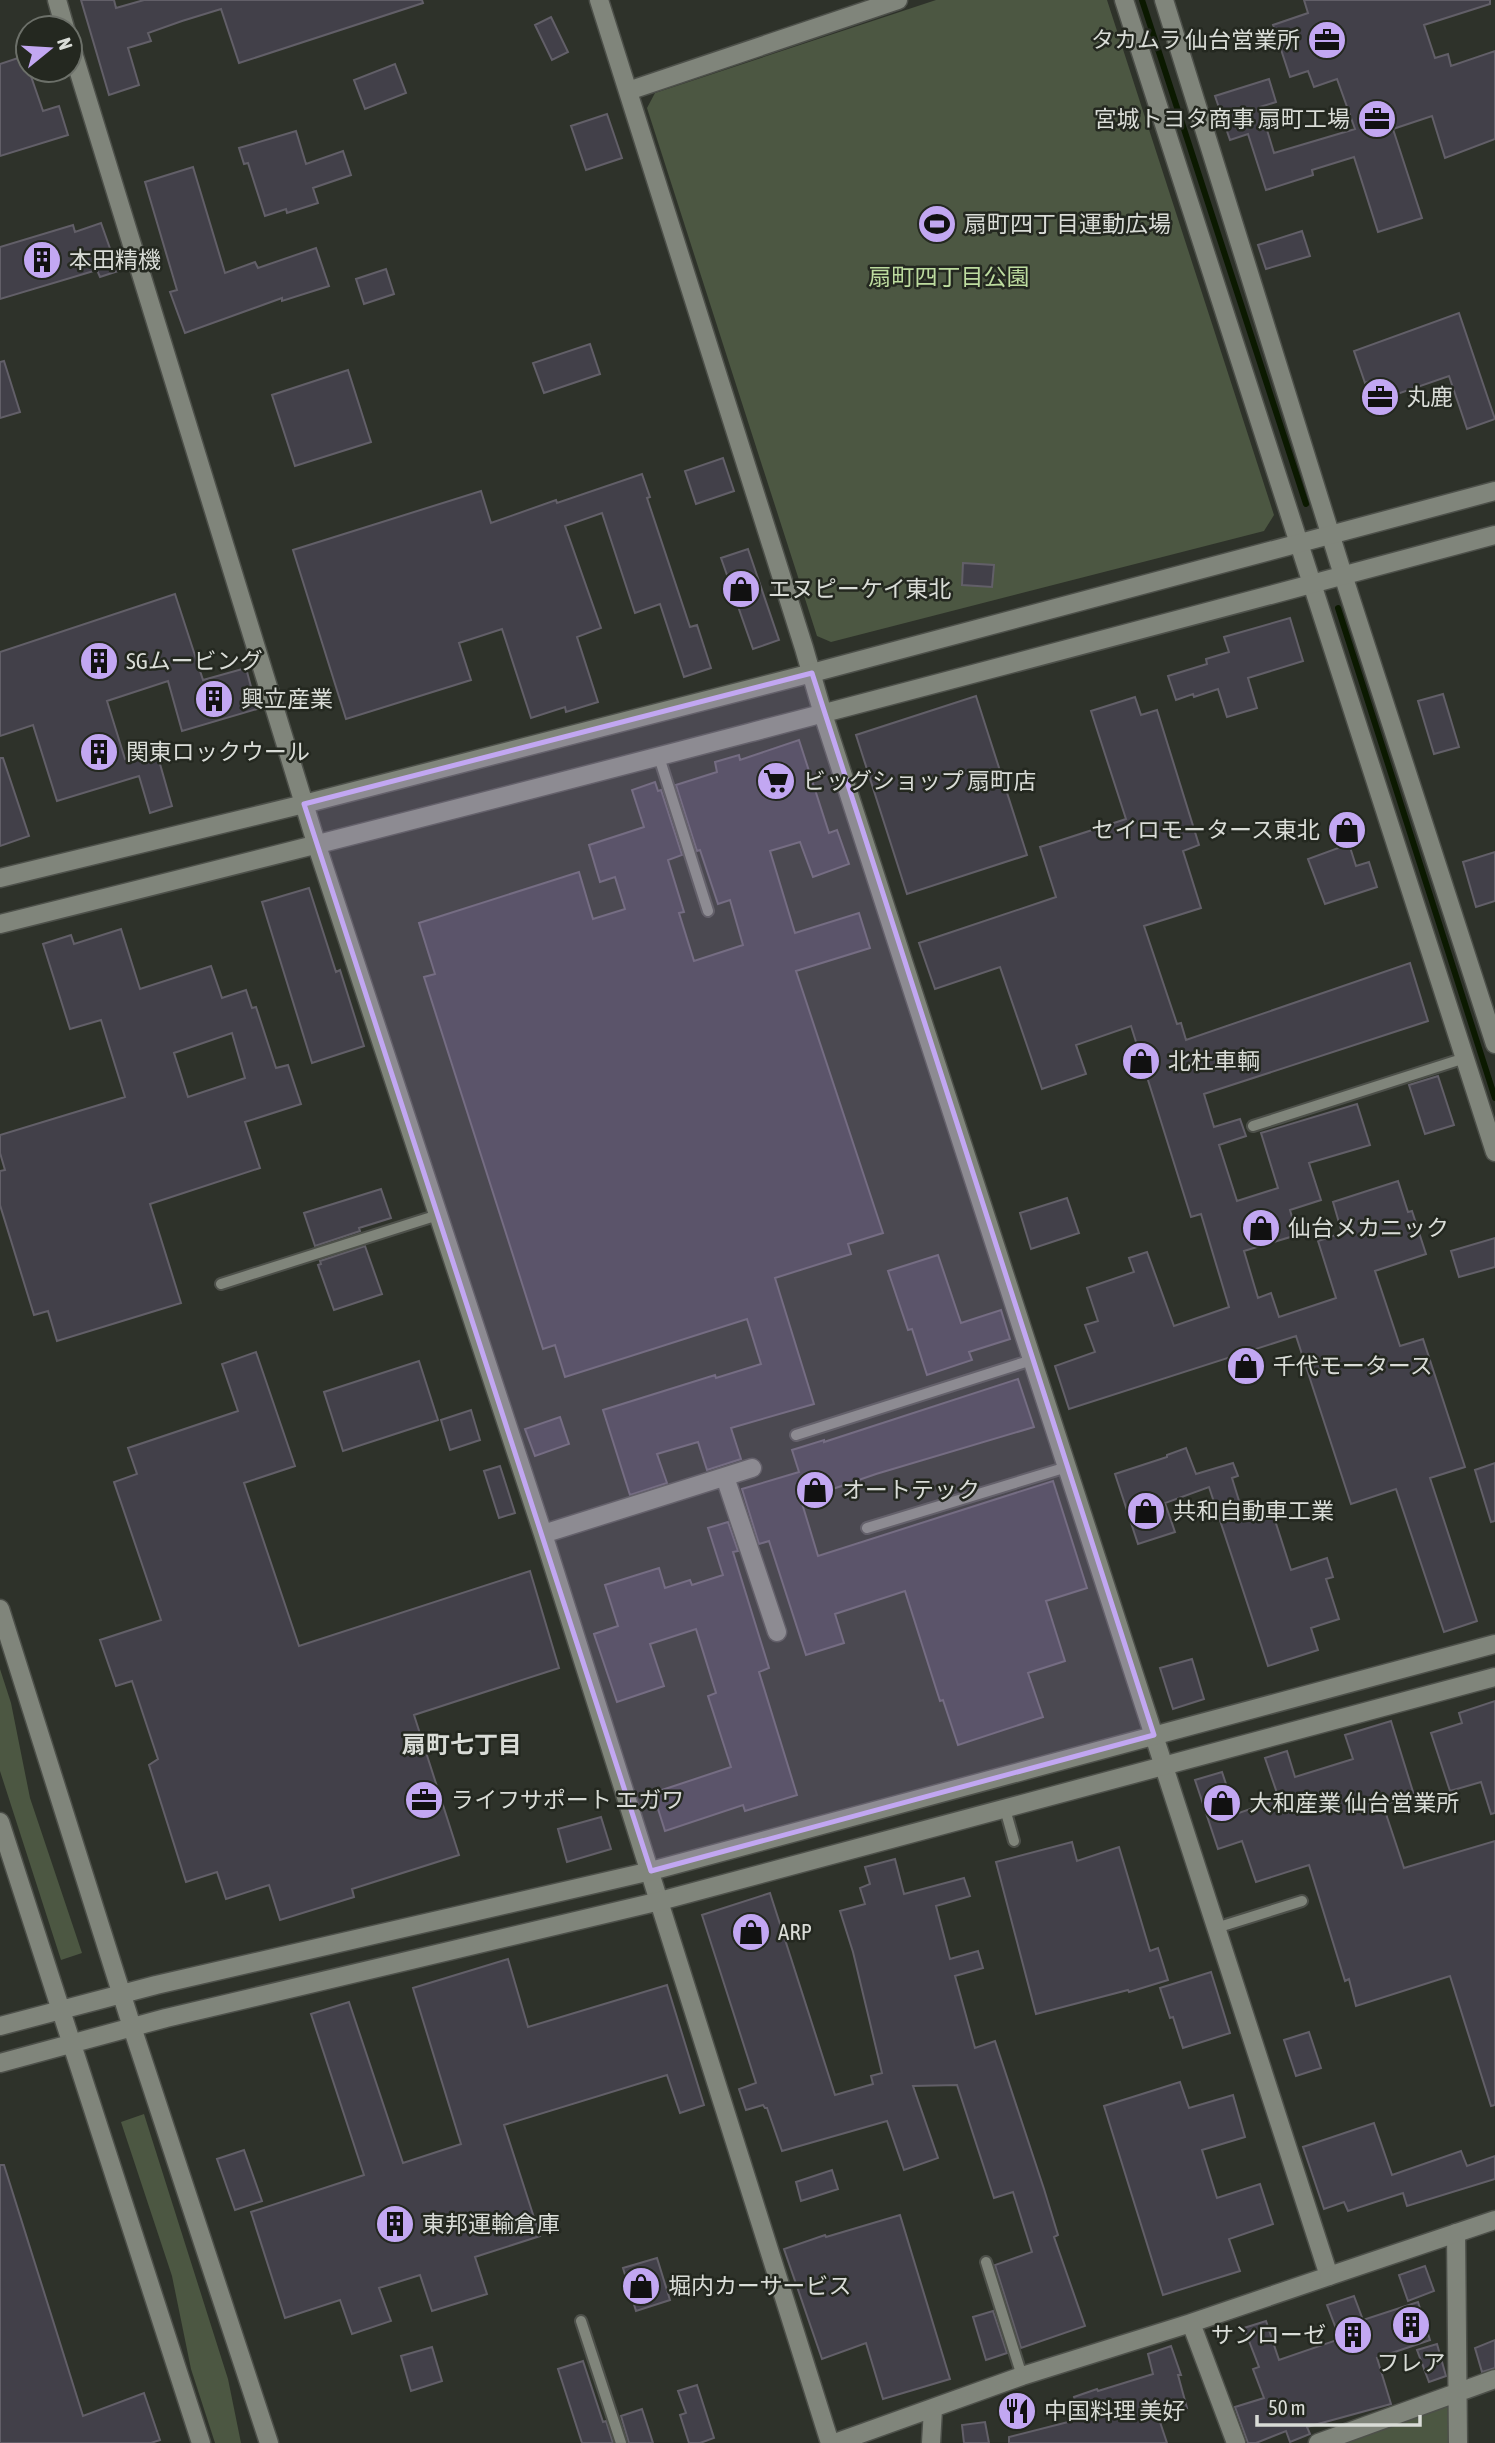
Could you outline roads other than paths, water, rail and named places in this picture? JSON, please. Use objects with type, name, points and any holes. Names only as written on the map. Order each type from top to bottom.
[{"type":"street","points":[[599,0],[823,714],[1329,2276]]},
{"type":"street","points":[[628,91],[898,0]]},
{"type":"street","points":[[1124,0],[1495,1152]]},
{"type":"street","points":[[1164,0],[1343,575],[1495,1044]]},
{"type":"street","points":[[83,84],[317,846],[543,1534],[832,2443],[1022,2376],[1191,2323],[1495,2220]]},
{"type":"street","points":[[0,878],[304,804],[812,673],[1495,491]]},
{"type":"street","points":[[0,924],[317,846],[659,757],[1495,534]]},
{"type":"street","points":[[543,1534],[752,1468]]},
{"type":"street","points":[[725,1477],[777,1632]]},
{"type":"street","points":[[0,1609],[132,2027],[269,2443]]},
{"type":"street","points":[[0,2026],[122,1994],[651,1871],[1495,1644]]},
{"type":"street","points":[[0,2063],[132,2027],[660,1901],[1495,1677]]},
{"type":"street","points":[[0,1822],[201,2443]]},
{"type":"street","points":[[1456,2233],[1458,2443]]},
{"type":"street","points":[[1191,2323],[1236,2443]]},
{"type":"street","points":[[1318,2443],[1495,2379]]},
{"type":"street","points":[[931,2443],[933,2409]]},
{"type":"lane","points":[[659,757],[708,911]]},
{"type":"lane","points":[[1253,1126],[1465,1059]]},
{"type":"lane","points":[[221,1284],[438,1215]]},
{"type":"lane","points":[[796,1435],[1032,1360]]},
{"type":"lane","points":[[867,1528],[1067,1467]]},
{"type":"lane","points":[[1005,1810],[1014,1841]]},
{"type":"lane","points":[[1216,1928],[1301,1901]]},
{"type":"lane","points":[[986,2262],[1022,2376]]},
{"type":"lane","points":[[581,2321],[621,2443]]},
{"type":"waterway","points":[[1142,0],[1306,504]]},
{"type":"waterway","points":[[1338,608],[1495,1098]]},
{"type":"place","name":"タカムラ 仙台営業所","points":[[1327,40]]},
{"type":"place","name":"宮城トヨタ商事 扇町工場","points":[[1377,119]]},
{"type":"place","name":"扇町四丁目運動広場","points":[[937,224]]},
{"type":"place","name":"本田精機","points":[[42,260]]},
{"type":"place","name":"丸鹿","points":[[1380,397]]},
{"type":"place","name":"エヌピーケイ東北","points":[[741,589]]},
{"type":"place","name":"SGムービング","points":[[99,661]]},
{"type":"place","name":"興立産業","points":[[214,699]]},
{"type":"place","name":"関東ロックウール","points":[[99,752]]},
{"type":"place","name":"ビッグショップ 扇町店","points":[[776,781]]},
{"type":"place","name":"セイロモータース東北","points":[[1347,830]]},
{"type":"place","name":"北杜車輌","points":[[1141,1061]]},
{"type":"place","name":"仙台メカニック","points":[[1261,1228]]},
{"type":"place","name":"千代モータース","points":[[1246,1366]]},
{"type":"place","name":"オートテック","points":[[815,1490]]},
{"type":"place","name":"共和自動車工業","points":[[1146,1511]]},
{"type":"place","name":"ライフサポート エガワ","points":[[424,1800]]},
{"type":"place","name":"大和産業 仙台営業所","points":[[1222,1803]]},
{"type":"place","name":"ARP","points":[[751,1932]]},
{"type":"place","name":"東邦運輸倉庫","points":[[395,2224]]},
{"type":"place","name":"堀内カーサービス","points":[[641,2286]]},
{"type":"place","name":"フレア","points":[[1411,2325]]},
{"type":"place","name":"サンローゼ","points":[[1353,2335]]},
{"type":"place","name":"中国料理 美好","points":[[1017,2411]]},
{"type":"district","name":"扇町七丁目","points":[[462,1745]]},
{"type":"park label","name":"扇町四丁目公園","points":[[949,277]]}]
